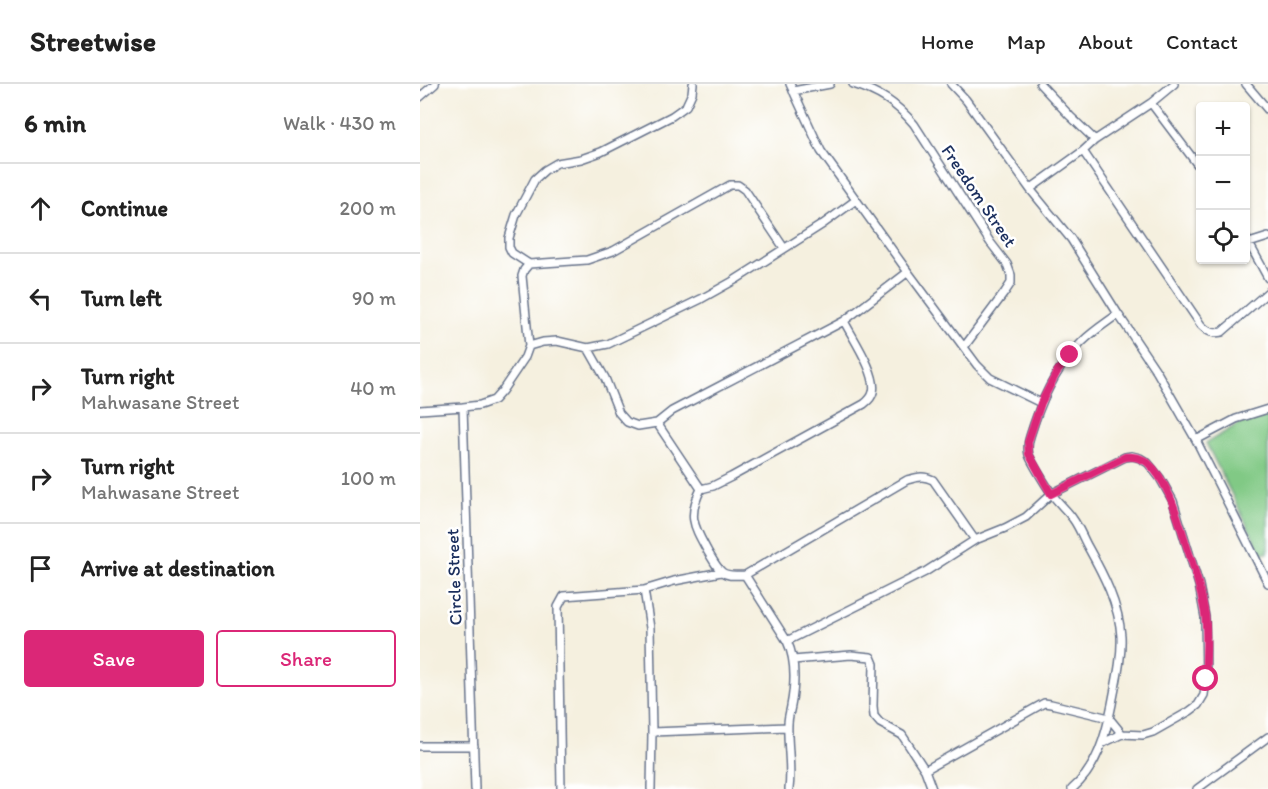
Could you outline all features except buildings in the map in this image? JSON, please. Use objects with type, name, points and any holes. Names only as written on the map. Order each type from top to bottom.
[{"type":"street","points":[[420,97],[435,84]]},
{"type":"street","points":[[693,84],[686,106],[672,116],[601,152],[581,159],[557,163],[535,179],[516,215],[509,238],[512,254],[529,264],[587,260],[612,251],[730,185],[738,185],[745,190],[784,248]]},
{"type":"street","points":[[830,84],[792,88],[821,151],[977,365],[990,378],[1041,403]]},
{"type":"street","name":"Freedom Street","points":[[853,84],[893,102],[904,112],[1007,264],[1011,283],[964,347]]},
{"type":"street","points":[[951,84],[966,100],[1030,189],[1071,239],[1157,372],[1196,440],[1267,580]]},
{"type":"street","points":[[1040,84],[1095,140]]},
{"type":"street","points":[[1030,189],[1095,140],[1151,103],[1174,84]]},
{"type":"street","points":[[1246,84],[1268,110]]},
{"type":"street","points":[[1151,103],[1196,163]]},
{"type":"street","points":[[1083,151],[1207,331],[1222,332],[1268,292]]},
{"type":"street","points":[[529,346],[557,341],[588,348],[608,344],[735,280],[823,224],[856,200]]},
{"type":"street","points":[[1250,240],[1268,237]]},
{"type":"street","points":[[1250,245],[1268,278]]},
{"type":"street","points":[[420,410],[480,405],[494,400],[519,369],[529,346],[522,276],[529,264]]},
{"type":"street","points":[[588,348],[605,378],[619,412],[627,422],[638,426],[657,423],[672,411],[844,321],[908,272]]},
{"type":"street","points":[[1072,789],[1093,762],[1102,743],[1120,663],[1121,635],[1116,607],[1101,570],[1072,518],[1051,494],[1029,454],[1028,442],[1041,403],[1057,372],[1083,341],[1118,314]]},
{"type":"street","points":[[844,321],[872,373],[873,393],[870,399],[731,477],[701,489],[694,503],[695,526],[713,560],[722,572],[731,576],[745,575],[907,480],[917,477],[933,480],[975,540]]},
{"type":"street","name":"Circle Street","points":[[463,407],[475,789]]},
{"type":"street","points":[[1196,440],[1236,419],[1268,409]]},
{"type":"street","points":[[657,423],[701,489]]},
{"type":"street","points":[[787,641],[925,572],[975,540],[1026,517],[1051,494],[1125,457],[1140,458],[1148,463],[1160,478],[1173,501],[1199,585],[1205,617],[1204,695],[1198,705],[1153,732],[1143,735],[1122,734],[1102,743]]},
{"type":"street","points":[[561,789],[558,607],[564,596],[644,590],[674,581],[722,572]]},
{"type":"street","points":[[745,575],[791,650],[793,693],[787,727],[791,775],[789,789]]},
{"type":"street","points":[[644,590],[650,628],[651,789]]},
{"type":"street","points":[[793,660],[851,655],[871,657],[874,664],[874,716],[880,723],[903,735],[925,770],[932,789]]},
{"type":"street","points":[[925,770],[1044,704],[1109,718],[1122,734]]},
{"type":"street","points":[[652,732],[787,727]]},
{"type":"street","points":[[1197,789],[1268,737]]},
{"type":"street","points":[[420,746],[474,746]]},
{"type":"green space","points":[[1268,414],[1268,553],[1261,553],[1206,443],[1240,423]]},
{"type":"route","points":[[1070,355],[1057,372],[1041,403],[1028,442],[1029,454],[1051,494],[1125,457],[1140,458],[1148,463],[1160,478],[1173,501],[1199,585],[1205,617],[1206,679]]}]
